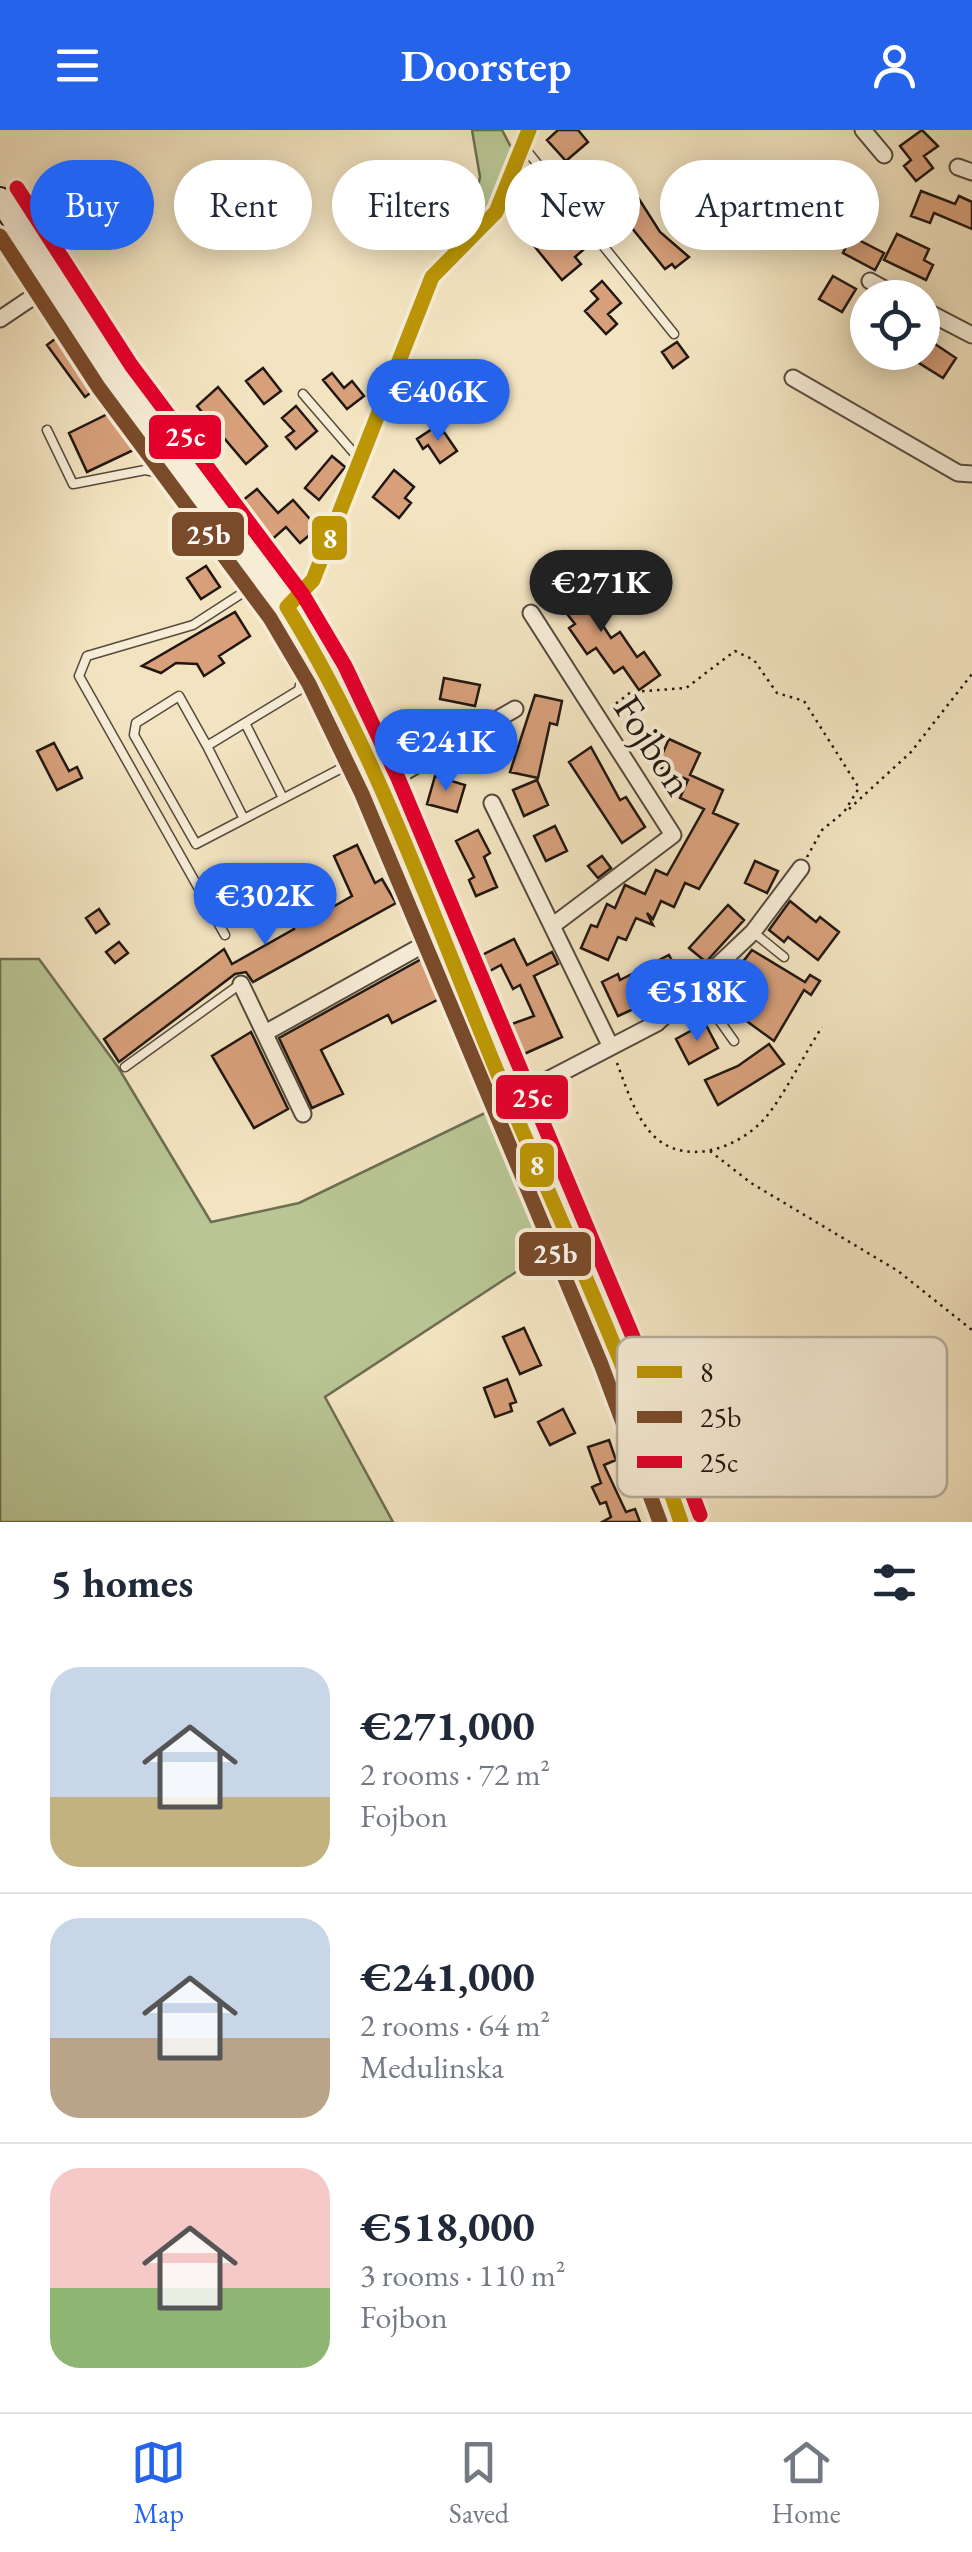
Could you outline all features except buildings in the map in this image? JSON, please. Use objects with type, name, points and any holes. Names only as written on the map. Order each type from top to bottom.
[{"type":"main road","points":[[1,201],[52,284],[309,642],[380,786],[617,1350]]},
{"type":"main road","points":[[672,1497],[681,1522]]},
{"type":"street","points":[[287,608],[313,580],[432,277],[496,212],[529,130]]},
{"type":"street","points":[[864,130],[884,155]]},
{"type":"street","points":[[0,319],[52,284]]},
{"type":"street","points":[[940,318],[972,334]]},
{"type":"street","points":[[793,378],[958,473],[972,474]]},
{"type":"street","name":"Fojbon","points":[[531,613],[673,835],[552,926]]},
{"type":"street","points":[[380,786],[515,708]]},
{"type":"street","points":[[492,803],[611,1048]]},
{"type":"street","points":[[509,1100],[657,1023],[696,990],[752,932],[801,868]]},
{"type":"street","points":[[265,1033],[440,935]]},
{"type":"street","points":[[242,984],[303,1114]]},
{"type":"lane","points":[[522,146],[674,334]]},
{"type":"lane","points":[[303,394],[360,460]]},
{"type":"lane","points":[[48,430],[73,484],[145,470],[190,479]]},
{"type":"lane","points":[[225,934],[79,676],[88,656],[193,625],[265,578]]},
{"type":"lane","points":[[207,746],[299,690],[309,642]]},
{"type":"lane","points":[[244,818],[179,696],[136,723],[134,735],[196,844],[366,755]]},
{"type":"lane","points":[[245,723],[284,798]]},
{"type":"lane","points":[[752,932],[784,956]]},
{"type":"lane","points":[[125,1067],[242,984]]},
{"type":"lane","points":[[696,990],[734,1041]]},
{"type":"path","points":[[598,717],[630,692],[686,688],[735,652],[754,660],[777,692],[804,701],[859,788],[844,812]]},
{"type":"path","points":[[801,868],[822,830],[911,752],[972,674]]},
{"type":"path","points":[[611,1048],[631,1100],[655,1137],[682,1153],[710,1152],[744,1137],[769,1114],[822,1027]]},
{"type":"path","points":[[710,1152],[751,1184],[898,1271],[972,1330]]},
{"type":"green space","points":[[472,130],[502,130],[512,149],[505,160],[495,200],[485,215],[485,160],[477,160]]},
{"type":"green space","points":[[0,959],[39,959],[118,1067],[211,1222],[299,1203],[485,1113],[551,1249],[325,1397],[393,1522],[0,1522]]},
{"type":"transit line","name":"8","points":[[529,130],[496,212],[432,277],[313,580],[287,607],[376,777],[617,1352]]},
{"type":"transit line","name":"25c","points":[[17,188],[131,365],[303,595],[345,666],[398,778],[633,1337]]},
{"type":"transit line","name":"25b","points":[[0,236],[99,388],[270,618],[309,684],[362,794],[617,1407]]},
{"type":"transit line","name":"25b","points":[[651,1497],[660,1522]]},
{"type":"transit line","name":"8","points":[[672,1497],[681,1522]]},
{"type":"transit line","name":"25c","points":[[693,1497],[700,1515]]}]
